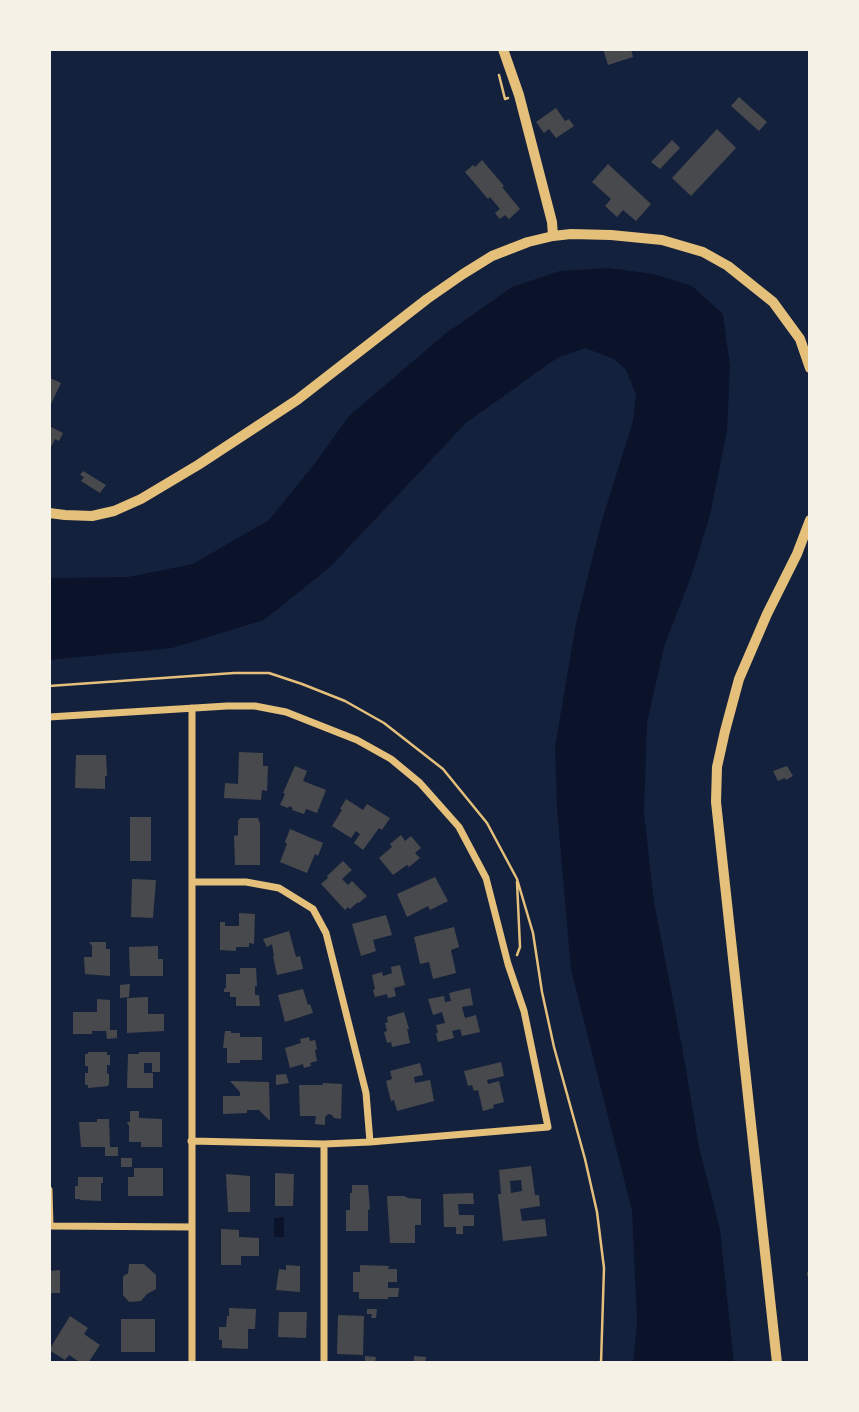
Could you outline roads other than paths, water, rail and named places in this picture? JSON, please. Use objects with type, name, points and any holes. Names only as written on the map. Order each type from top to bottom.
[{"type":"street","points":[[503,49],[519,95],[552,222],[553,236]]},
{"type":"street","points":[[49,513],[92,516],[114,511],[141,499],[297,400],[426,299],[463,274],[492,256],[553,236],[611,235],[662,240],[704,252],[727,265],[773,302],[800,339],[810,368]]},
{"type":"street","points":[[777,1363],[716,802],[717,767],[739,679],[810,520]]},
{"type":"street","points":[[49,717],[227,706],[255,706],[286,712],[357,740],[391,760],[420,783],[459,827],[486,878],[508,964],[524,1011],[548,1127],[324,1144],[191,1141]]},
{"type":"street","points":[[192,708],[192,1363]]},
{"type":"street","points":[[192,882],[246,881],[279,888],[313,909],[326,933],[366,1093],[370,1142]]},
{"type":"street","points":[[324,1144],[324,1363]]},
{"type":"street","points":[[49,1189],[49,1226],[192,1227]]},
{"type":"water","points":[[608,268],[654,274],[692,286],[723,314],[730,366],[727,431],[710,515],[693,571],[664,647],[647,723],[644,813],[654,902],[699,1147],[720,1230],[734,1363],[633,1363],[637,1323],[632,1211],[571,970],[557,809],[555,747],[576,623],[602,520],[633,421],[636,394],[626,370],[614,359],[585,348],[557,358],[466,423],[330,567],[264,620],[172,648],[49,660],[49,578],[128,577],[193,564],[269,520],[349,416],[445,334],[512,287],[560,271]]},
{"type":"water","points":[[284,1217],[284,1237],[274,1237],[274,1218]]}]
